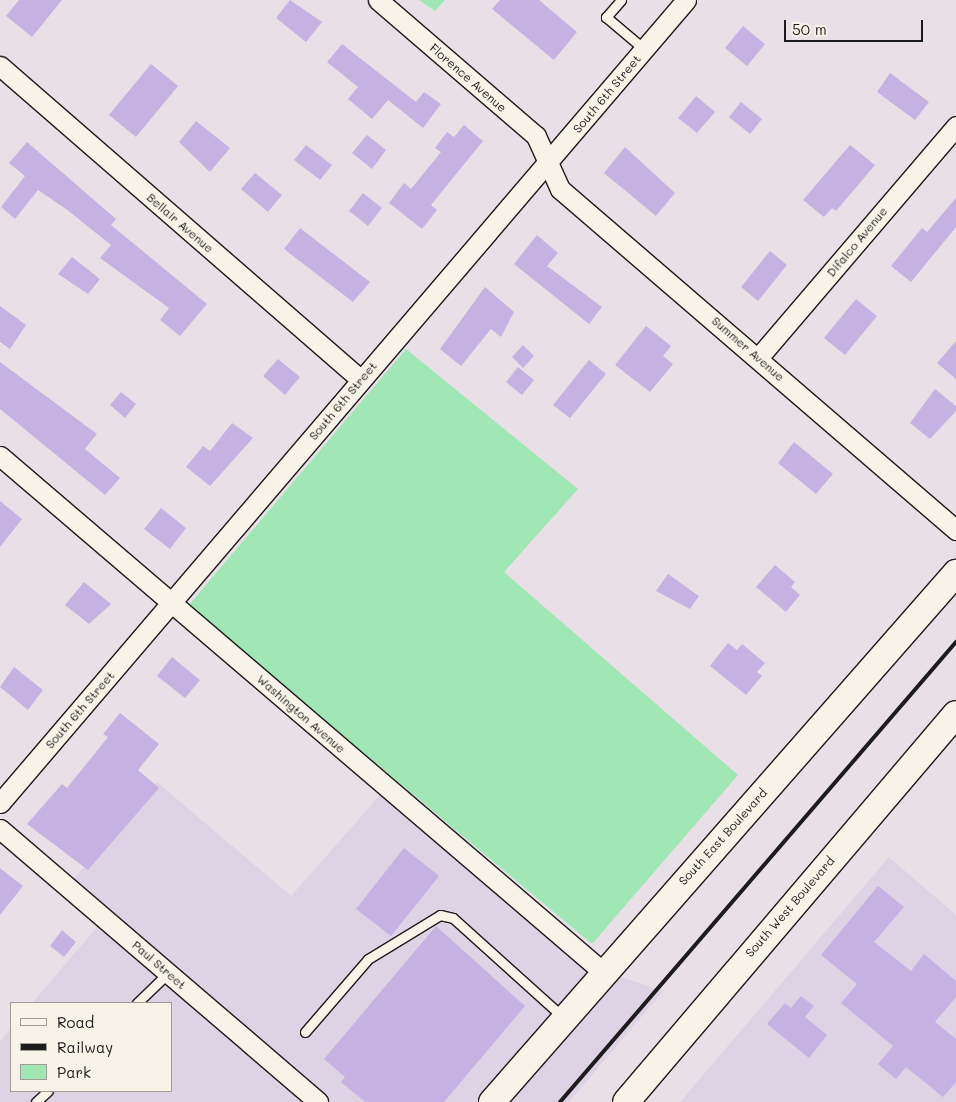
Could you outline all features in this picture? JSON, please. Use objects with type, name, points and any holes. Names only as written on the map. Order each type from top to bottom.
[{"type":"main road","name":"South East Boulevard","points":[[492,1102],[563,1017],[956,573]]},
{"type":"main road","name":"South West Boulevard","points":[[626,1102],[956,714]]},
{"type":"street","name":"Florence Avenue","points":[[378,0],[536,136],[548,163]]},
{"type":"street","name":"South 6th Street","points":[[0,803],[172,604],[686,0]]},
{"type":"street","name":"Bellair Avenue","points":[[0,66],[361,380]]},
{"type":"street","name":"Difalco Avenue","points":[[758,358],[956,126]]},
{"type":"street","name":"Summer Avenue","points":[[548,163],[560,189],[956,530]]},
{"type":"street","name":"Washington Avenue","points":[[0,456],[603,972]]},
{"type":"street","name":"Paul Street","points":[[0,829],[318,1102]]},
{"type":"lane","points":[[621,0],[606,17],[644,50]]},
{"type":"lane","points":[[305,1032],[368,959],[440,916],[453,918],[563,1017]]},
{"type":"lane","points":[[138,1002],[168,973]]},
{"type":"lane","points":[[36,1102],[47,1092]]},
{"type":"shaded area","points":[[157,782],[291,896],[387,787],[597,969],[663,991],[569,1102],[0,1102],[0,1042],[10,1029],[10,1092],[172,1092],[172,1002],[33,1002],[103,920],[66,888]]},
{"type":"shaded area","points":[[889,857],[956,915],[956,1102],[680,1102]]},
{"type":"green space","points":[[419,0],[445,0],[435,11]]},
{"type":"green space","points":[[406,349],[578,489],[504,572],[738,775],[592,944],[188,606]]},
{"type":"building","points":[[19,0],[62,0],[32,37],[6,16]]},
{"type":"building","points":[[290,0],[322,22],[306,42],[276,18]]},
{"type":"building","points":[[500,0],[539,0],[577,32],[554,60],[492,9]]},
{"type":"building","points":[[743,26],[765,44],[747,66],[725,48]]},
{"type":"building","points":[[342,44],[416,102],[424,92],[441,104],[423,128],[388,100],[372,119],[348,99],[358,87],[327,62]]},
{"type":"building","points":[[151,64],[178,86],[136,137],[109,115]]},
{"type":"building","points":[[890,73],[929,102],[915,120],[877,92]]},
{"type":"building","points":[[696,96],[715,112],[697,133],[678,118]]},
{"type":"building","points":[[741,102],[762,119],[750,134],[729,117]]},
{"type":"building","points":[[196,121],[230,148],[210,172],[179,142]]},
{"type":"building","points":[[464,125],[483,141],[431,205],[437,210],[422,229],[389,203],[404,183],[411,189],[441,152],[435,148],[447,132],[454,137]]},
{"type":"building","points":[[367,135],[386,150],[372,169],[352,153]]},
{"type":"building","points":[[27,142],[116,219],[111,225],[207,304],[180,336],[160,320],[169,308],[100,258],[111,245],[66,209],[38,190],[15,219],[1,207],[25,176],[9,163]]},
{"type":"building","points":[[306,145],[332,165],[320,180],[294,160]]},
{"type":"building","points":[[850,145],[875,165],[836,211],[832,208],[824,217],[803,200]]},
{"type":"building","points":[[625,147],[675,193],[656,216],[604,173]]},
{"type":"building","points":[[255,173],[282,195],[268,212],[241,189]]},
{"type":"building","points":[[363,193],[382,208],[368,226],[349,211]]},
{"type":"building","points":[[956,198],[956,227],[911,282],[891,266],[922,228],[927,232]]},
{"type":"building","points":[[300,228],[370,282],[353,302],[284,249]]},
{"type":"building","points":[[537,235],[558,253],[547,266],[602,307],[589,324],[514,264]]},
{"type":"building","points":[[770,251],[787,265],[758,301],[741,287]]},
{"type":"building","points":[[72,257],[100,279],[88,294],[58,274]]},
{"type":"building","points":[[485,287],[514,312],[501,337],[491,329],[461,366],[440,349]]},
{"type":"building","points":[[856,299],[877,316],[845,355],[824,338]]},
{"type":"building","points":[[0,306],[26,325],[10,349],[0,342]]},
{"type":"building","points":[[646,326],[671,346],[663,356],[673,364],[650,392],[615,365]]},
{"type":"building","points":[[956,341],[956,379],[937,363]]},
{"type":"building","points":[[523,345],[534,356],[523,368],[512,357]]},
{"type":"building","points":[[278,359],[300,377],[285,395],[263,376]]},
{"type":"building","points":[[589,360],[606,374],[570,418],[553,405]]},
{"type":"building","points":[[0,362],[97,434],[85,449],[120,478],[105,495],[0,409]]},
{"type":"building","points":[[518,367],[534,380],[522,395],[506,382]]},
{"type":"building","points":[[935,389],[956,406],[956,411],[930,439],[910,423]]},
{"type":"building","points":[[121,392],[136,404],[125,418],[110,405]]},
{"type":"building","points":[[232,423],[253,438],[210,486],[186,467],[203,446],[210,451]]},
{"type":"building","points":[[794,442],[833,474],[816,494],[778,463]]},
{"type":"building","points":[[0,501],[22,519],[0,547]]},
{"type":"building","points":[[161,508],[186,528],[170,549],[144,529]]},
{"type":"building","points":[[775,565],[795,582],[791,587],[800,595],[786,612],[756,587]]},
{"type":"building","points":[[668,574],[699,596],[690,609],[656,591]]},
{"type":"building","points":[[84,582],[111,604],[89,624],[65,605]]},
{"type":"building","points":[[728,643],[737,650],[742,644],[765,663],[757,672],[762,676],[746,695],[710,666]]},
{"type":"building","points":[[172,657],[200,680],[185,698],[157,676]]},
{"type":"building","points":[[14,667],[43,690],[28,710],[0,687]]},
{"type":"building","points":[[120,713],[159,744],[138,770],[159,788],[88,870],[27,824],[62,784],[67,788],[108,737],[103,734]]},
{"type":"building","points":[[404,848],[439,876],[391,936],[356,909]]},
{"type":"building","points":[[0,868],[23,886],[0,915]]},
{"type":"building","points":[[878,886],[904,907],[874,942],[911,971],[924,954],[956,981],[956,997],[935,1022],[956,1039],[956,1082],[943,1097],[906,1067],[896,1079],[878,1064],[893,1046],[841,1003],[857,984],[821,955]]},
{"type":"building","points":[[436,926],[525,1006],[444,1102],[365,1102],[341,1082],[345,1077],[324,1059]]},
{"type":"building","points":[[62,930],[76,942],[64,957],[50,946]]},
{"type":"building","points":[[801,996],[814,1006],[805,1017],[827,1035],[809,1058],[767,1024],[785,1003],[791,1008]]},
{"type":"railway","points":[[560,1102],[956,642]]}]
